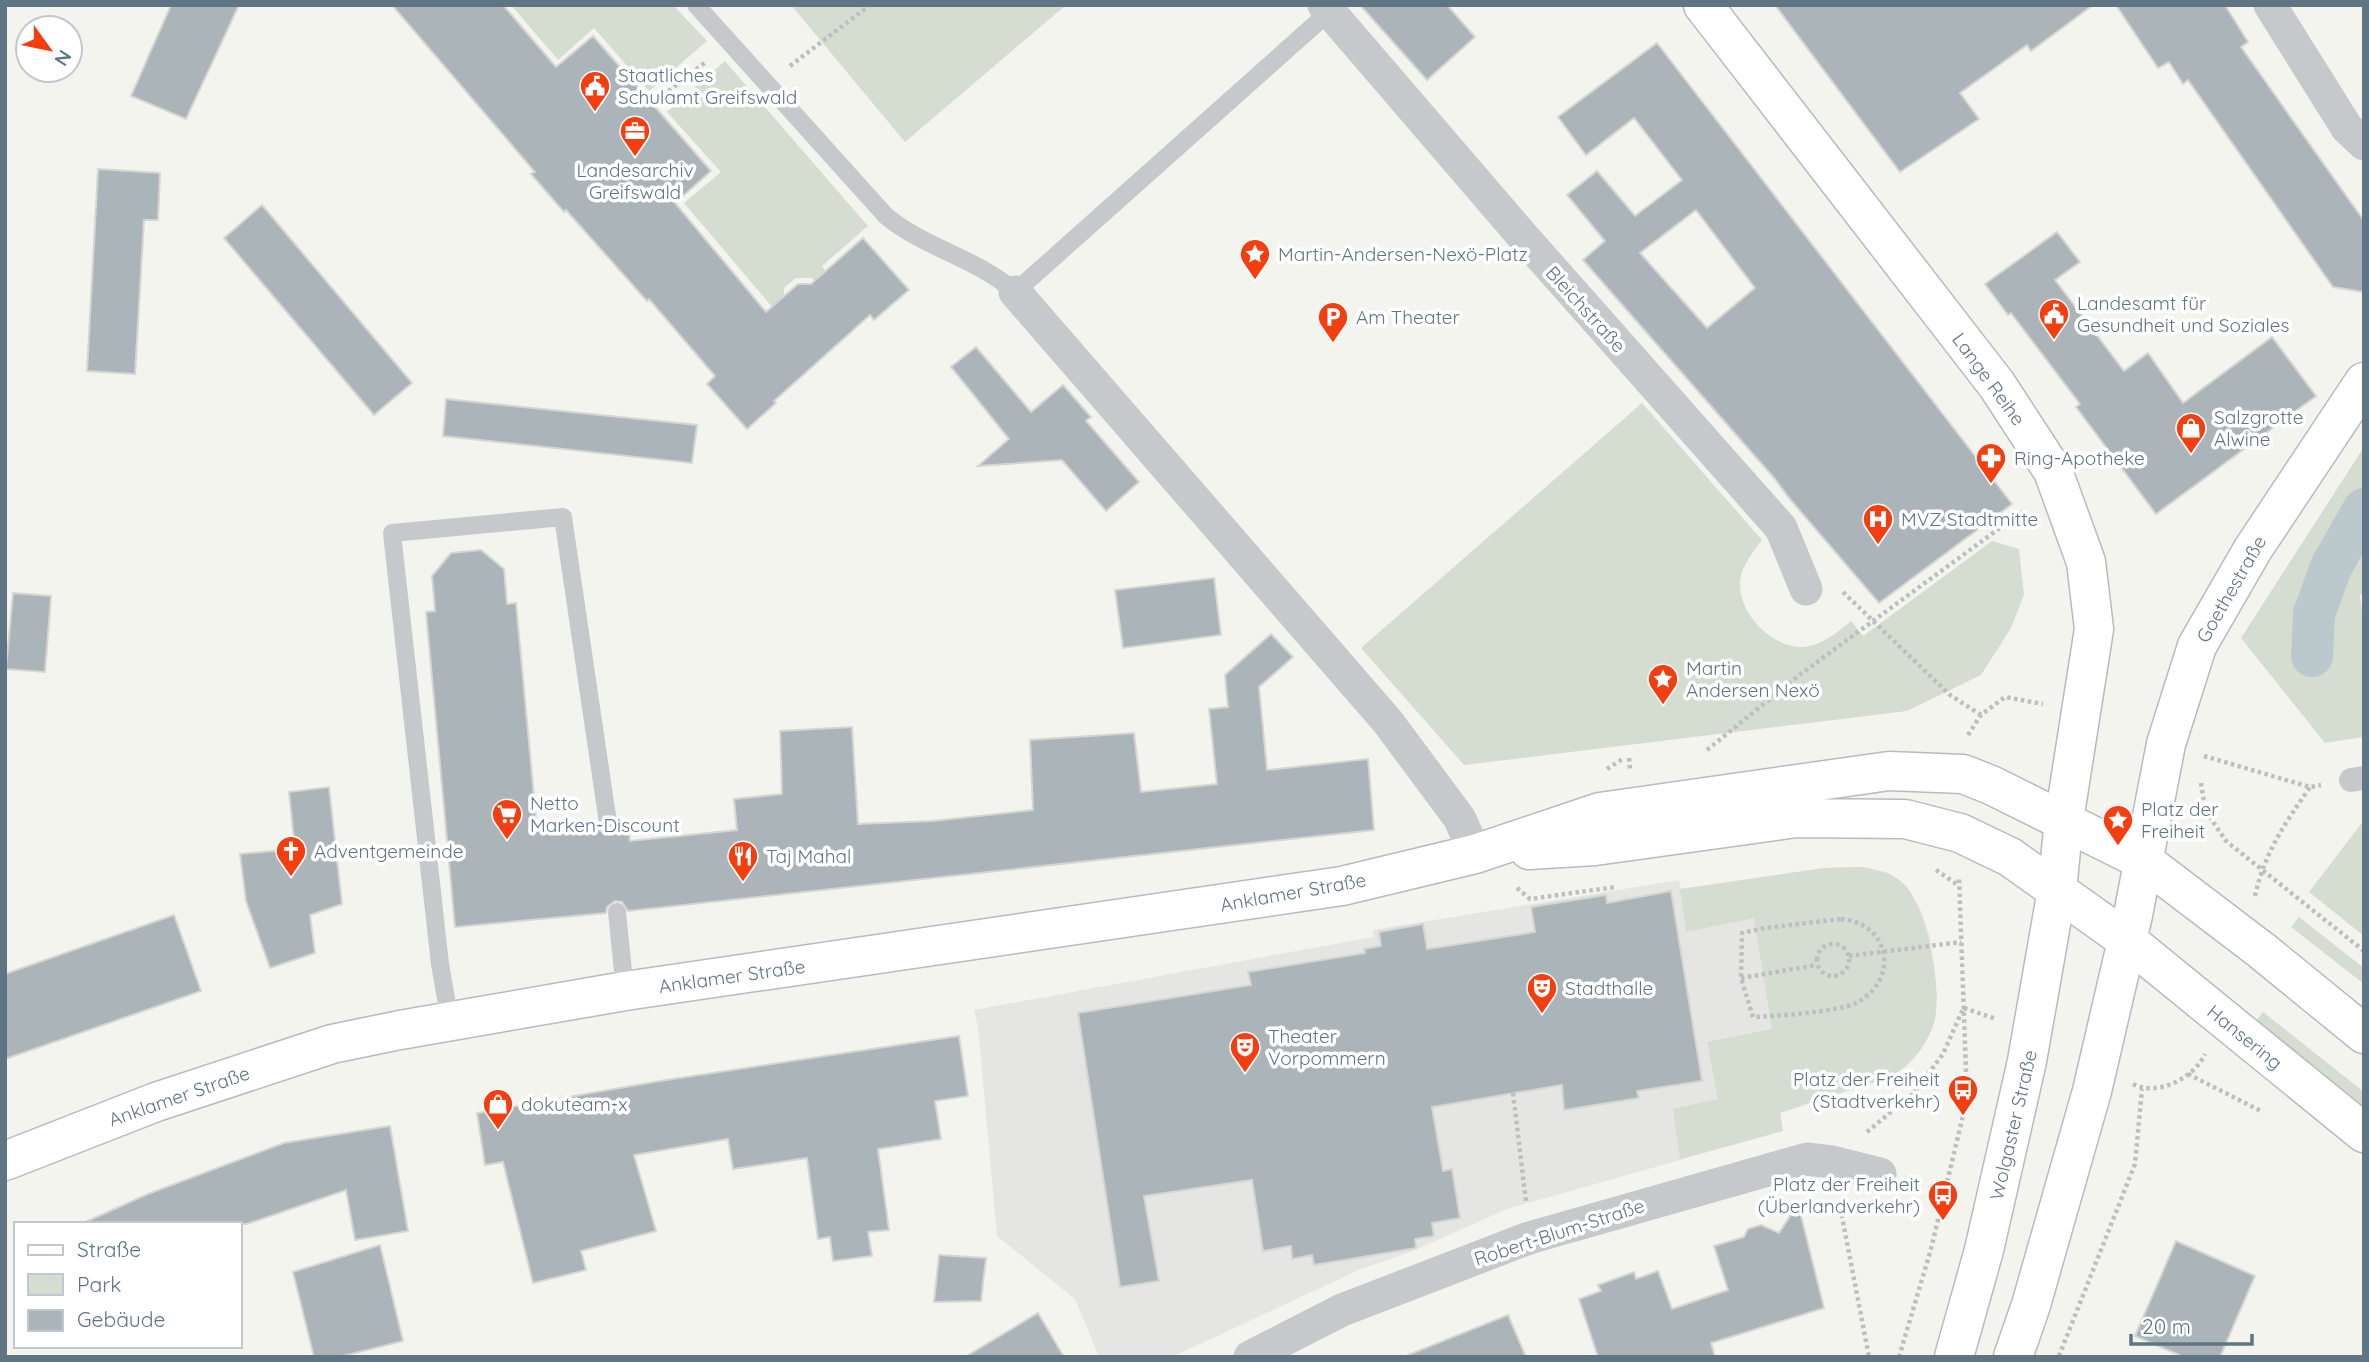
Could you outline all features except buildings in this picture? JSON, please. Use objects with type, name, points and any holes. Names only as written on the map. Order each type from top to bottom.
[{"type":"main road","name":"Lange Reihe","points":[[1703,5],[1997,385],[2053,471],[2085,562],[2094,629],[2064,820],[2057,890]]},
{"type":"main road","name":"Goethestraße","points":[[2127,941],[2166,744],[2197,646],[2253,549],[2364,382]]},
{"type":"main road","name":"Anklamer Straße","points":[[7,1153],[332,1044],[625,991],[1342,886],[1475,854],[1600,811],[1889,771],[1963,774],[2064,820],[2144,861]]},
{"type":"main road","name":"Anklamer Straße","points":[[1475,854],[1595,846],[1796,818],[1905,819],[1960,833],[2010,857],[2057,890]]},
{"type":"main road","points":[[2144,861],[2261,950],[2364,1034]]},
{"type":"main road","name":"Hansering","points":[[2057,890],[2127,941],[2364,1133]]},
{"type":"main road","name":"Wolgaster Straße","points":[[1954,1357],[1987,1238],[2027,1061],[2057,890]]},
{"type":"main road","points":[[2013,1357],[2031,1305],[2092,1091],[2127,941]]},
{"type":"street","points":[[2270,5],[2347,128],[2364,144]]},
{"type":"street","name":"Bleichstraße","points":[[1326,8],[1518,232],[1781,528],[1821,587]]},
{"type":"street","points":[[1016,292],[1388,722],[1460,819],[1475,854]]},
{"type":"street","name":"Robert-Blum-Straße","points":[[1250,1357],[1342,1310],[1530,1238],[1807,1159],[1880,1174]]},
{"type":"lane","points":[[696,5],[886,216],[914,237],[989,271],[1016,292],[1326,8]]},
{"type":"lane","points":[[450,1022],[440,964],[392,533],[563,517],[608,822]]},
{"type":"lane","points":[[617,912],[625,991]]},
{"type":"path","points":[[767,83],[870,5]]},
{"type":"path","points":[[652,104],[730,43]]},
{"type":"path","points":[[1707,750],[1798,676],[2023,511]]},
{"type":"path","points":[[1821,587],[1873,622],[1950,695],[1980,715]]},
{"type":"path","points":[[2200,766],[2201,754],[2310,787],[2278,833],[2262,868],[2256,892]]},
{"type":"path","points":[[2200,777],[2206,810],[2226,841],[2364,951]]},
{"type":"path","points":[[1932,868],[1959,886]]},
{"type":"path","points":[[1530,900],[1626,885]]},
{"type":"path","points":[[1841,919],[1856,921],[1878,938],[1885,951],[1883,970],[1875,988],[1853,1004],[1783,1016],[1754,1017],[1741,978],[1742,933],[1841,919]]},
{"type":"path","points":[[1849,956],[1961,942]]},
{"type":"path","points":[[1828,944],[1838,944],[1849,956],[1849,966],[1837,976],[1823,974],[1817,965],[1820,950],[1828,944]]},
{"type":"path","points":[[1741,978],[1817,965]]},
{"type":"path","points":[[1869,1357],[1832,1162],[1914,1093],[1943,1054],[1964,1008],[1967,1098],[1931,1249],[1899,1357]]},
{"type":"path","points":[[2188,1074],[2263,1112]]},
{"type":"path","points":[[2059,1357],[2135,1164],[2142,1089]]},
{"type":"path","points":[[1513,1093],[1530,1238]]},
{"type":"shaded area","points":[[1862,867],[1889,873],[1905,885],[1921,911],[1930,937],[1937,995],[1934,1022],[1922,1048],[1905,1067],[1882,1080],[1780,1113],[1783,1131],[1507,1209],[1413,1251],[1359,1270],[1172,1357],[1099,1357],[1075,1299],[997,1236],[978,1027],[974,1010],[1373,937],[1373,930],[1679,880],[1681,889],[1824,868]]},
{"type":"green space","points":[[511,5],[673,5],[707,41],[649,91],[594,28],[558,60]]},
{"type":"green space","points":[[791,5],[1066,5],[905,142]]},
{"type":"green space","points":[[725,61],[868,226],[822,266],[827,274],[817,283],[812,278],[796,278],[784,288],[784,301],[779,315],[684,203],[721,172],[667,112]]},
{"type":"green space","points":[[1642,403],[1762,540],[1742,572],[1741,595],[1745,607],[1760,628],[1781,642],[1792,646],[1811,646],[1851,621],[1863,636],[1992,541],[2019,549],[2024,595],[2011,628],[1981,675],[1907,711],[1464,765],[1361,648]]},
{"type":"green space","points":[[2364,447],[2364,591],[2360,596],[2364,627],[2364,737],[2325,743],[2241,638]]},
{"type":"green space","points":[[2364,820],[2364,936],[2309,892]]},
{"type":"green space","points":[[1862,867],[1885,873],[1901,881],[1913,897],[1927,931],[1935,972],[1936,1009],[1934,1023],[1923,1047],[1910,1063],[1879,1081],[1780,1113],[1783,1131],[1680,1159],[1673,1109],[1718,1099],[1707,1042],[1772,1029],[1754,918],[1686,932],[1680,889],[1824,868]]},
{"type":"green space","points":[[2299,917],[2364,968],[2364,984],[2291,927]]},
{"type":"green space","points":[[2263,1012],[2364,1092],[2364,1115],[2252,1026]]},
{"type":"waterway","points":[[2312,656],[2314,614],[2331,567],[2364,509]]},
{"type":"place","name":"Staatliches Schulamt Greifswald","points":[[595,113]]},
{"type":"place","name":"Landesarchiv Greifswald","points":[[635,158]]},
{"type":"place","name":"Martin-Andersen-Nexö-Platz","points":[[1255,281]]},
{"type":"place","name":"Landesamt für Gesundheit und Soziales","points":[[2054,341]]},
{"type":"place","name":"Am Theater","points":[[1333,344]]},
{"type":"place","name":"Salzgrotte Alwine","points":[[2191,455]]},
{"type":"place","name":"Ring-Apotheke","points":[[1991,485]]},
{"type":"place","name":"MVZ Stadtmitte","points":[[1878,546]]},
{"type":"place","name":"Martin Andersen Nexö","points":[[1663,706]]},
{"type":"place","name":"Netto Marken-Discount","points":[[507,841]]},
{"type":"place","name":"Platz der Freiheit","points":[[2118,847]]},
{"type":"place","name":"Adventgemeinde","points":[[291,878]]},
{"type":"place","name":"Taj Mahal","points":[[743,883]]},
{"type":"place","name":"Stadthalle","points":[[1542,1015]]},
{"type":"place","name":"Theater Vorpommern","points":[[1245,1074]]},
{"type":"place","name":"Platz der Freiheit (Stadtverkehr)","points":[[1963,1117]]},
{"type":"place","name":"dokuteam-x","points":[[498,1131]]},
{"type":"place","name":"Platz der Freiheit (Überlandverkehr)","points":[[1943,1222]]}]
